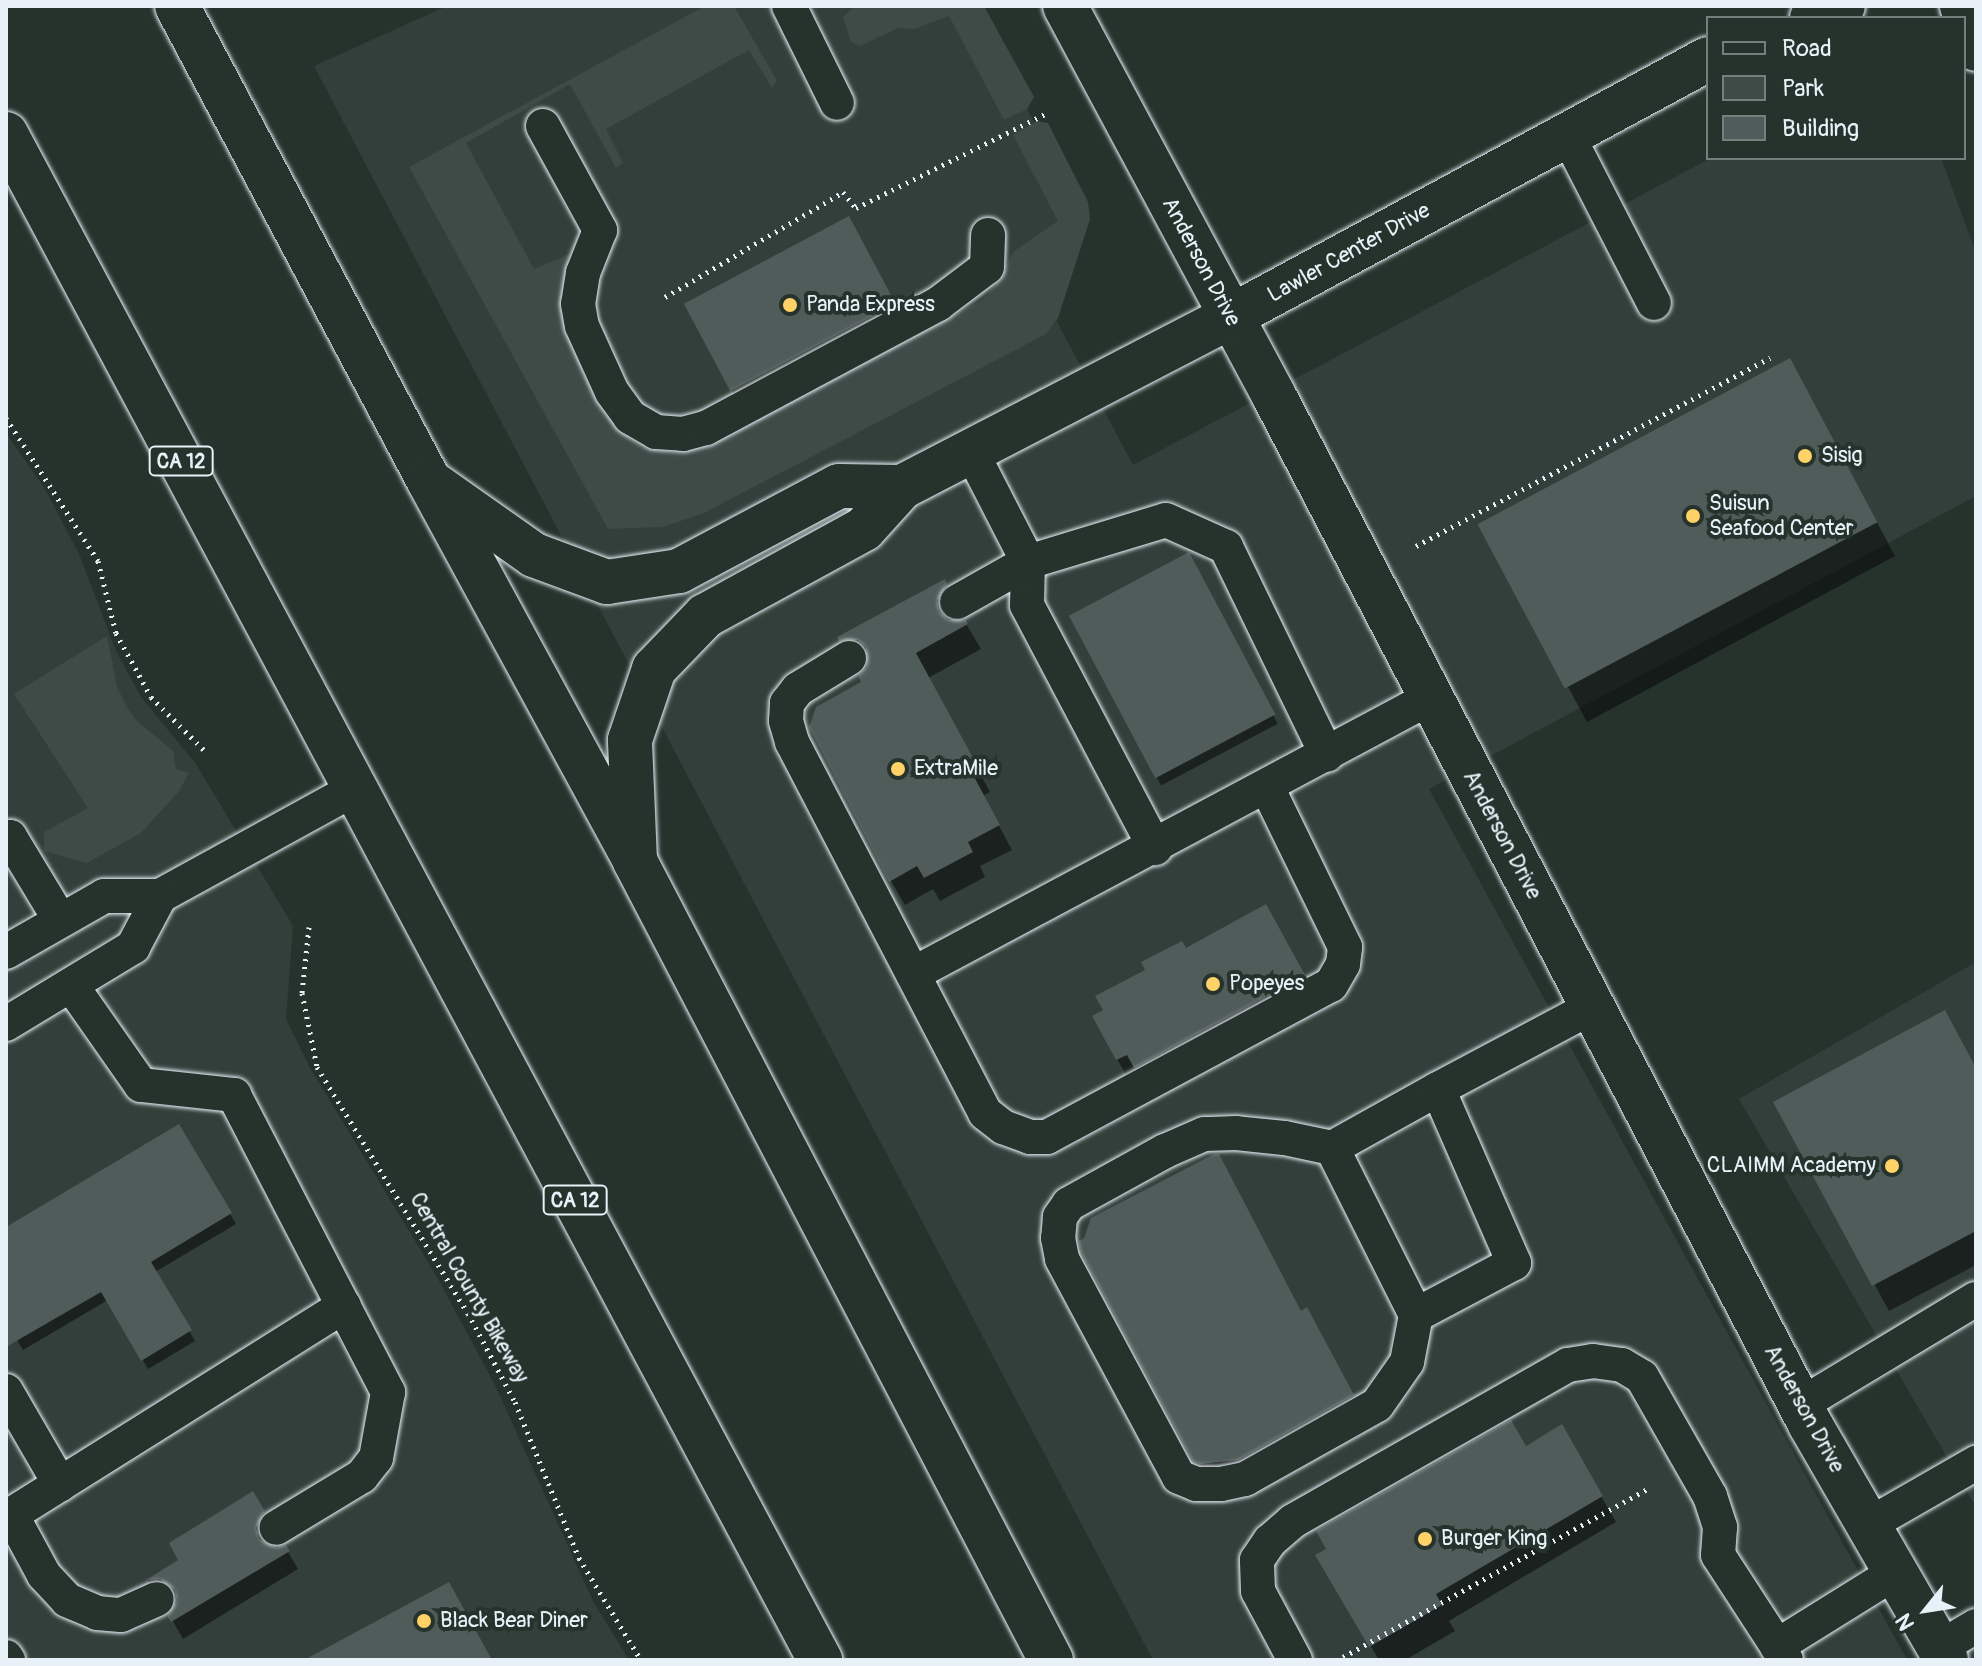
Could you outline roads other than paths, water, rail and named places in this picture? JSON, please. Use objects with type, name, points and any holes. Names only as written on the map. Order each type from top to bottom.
[{"type":"main road","points":[[177,6],[635,861],[1051,1660]]},
{"type":"main road","name":"Anderson Drive","points":[[1065,6],[1800,1405],[1943,1654]]},
{"type":"main road","points":[[1817,16],[1843,6]]},
{"type":"main road","points":[[1966,18],[1976,49]]},
{"type":"main road","name":"Lawler Center Drive","points":[[635,861],[630,740],[654,669],[705,616],[864,529],[902,487],[1230,317],[1706,60]]},
{"type":"main road","name":"CA 12","points":[[6,134],[820,1660]]},
{"type":"main road","name":"Lawler Center Drive","points":[[429,481],[534,555],[607,582],[679,571],[839,486],[902,487]]},
{"type":"lane","points":[[789,6],[837,103]]},
{"type":"lane","points":[[543,126],[600,230],[583,273],[578,304],[582,326],[612,392],[630,417],[656,432],[683,434],[706,428],[963,288],[987,267],[988,235]]},
{"type":"lane","points":[[1567,134],[1654,303]]},
{"type":"lane","points":[[971,451],[1028,562],[1027,605],[1155,848]]},
{"type":"lane","points":[[957,602],[1028,562],[1166,520],[1226,547],[1327,755]]},
{"type":"lane","points":[[849,658],[798,689],[787,703],[786,721],[792,742],[985,1113],[1003,1127],[1030,1137],[1047,1137],[1061,1130],[1331,985],[1343,964],[1345,947],[1267,787]]},
{"type":"lane","points":[[913,974],[1155,848],[1430,698]]},
{"type":"lane","points":[[6,952],[104,896],[160,896],[355,789]]},
{"type":"lane","points":[[6,840],[10,837],[60,920]]},
{"type":"lane","points":[[6,1024],[133,947],[160,896]]},
{"type":"lane","points":[[71,985],[141,1085],[234,1095],[388,1392],[376,1458],[362,1476],[276,1528]]},
{"type":"lane","points":[[1332,1148],[1416,1315],[1407,1362],[1377,1405],[1245,1479],[1221,1484],[1196,1484],[1179,1477],[1062,1259],[1058,1238],[1060,1217],[1069,1204],[1165,1151],[1204,1134],[1236,1133],[1284,1138],[1332,1148],[1592,1007]]},
{"type":"lane","points":[[1416,1315],[1514,1263],[1438,1089]]},
{"type":"lane","points":[[1800,1405],[1976,1299]]},
{"type":"lane","points":[[157,1599],[121,1615],[97,1613],[67,1600],[44,1575],[9,1516],[344,1306]]},
{"type":"lane","points":[[1295,1660],[1258,1591],[1257,1560],[1270,1541],[1293,1521],[1568,1365],[1593,1361],[1622,1365],[1642,1377],[1710,1496],[1720,1527],[1718,1555],[1782,1653],[1896,1572]]},
{"type":"lane","points":[[6,1391],[60,1484]]},
{"type":"lane","points":[[1868,1525],[1976,1463]]},
{"type":"lane","points":[[1943,1654],[1976,1626]]},
{"type":"place","name":"Panda Express","points":[[790,305]]},
{"type":"place","name":"Sisig","points":[[1805,456]]},
{"type":"place","name":"Suisun Seafood Center","points":[[1693,516]]},
{"type":"place","name":"ExtraMile","points":[[898,769]]},
{"type":"place","name":"Popeyes","points":[[1213,984]]},
{"type":"place","name":"CLAIMM Academy","points":[[1892,1166]]},
{"type":"place","name":"Burger King","points":[[1425,1539]]},
{"type":"place","name":"Black Bear Diner","points":[[424,1621]]}]
